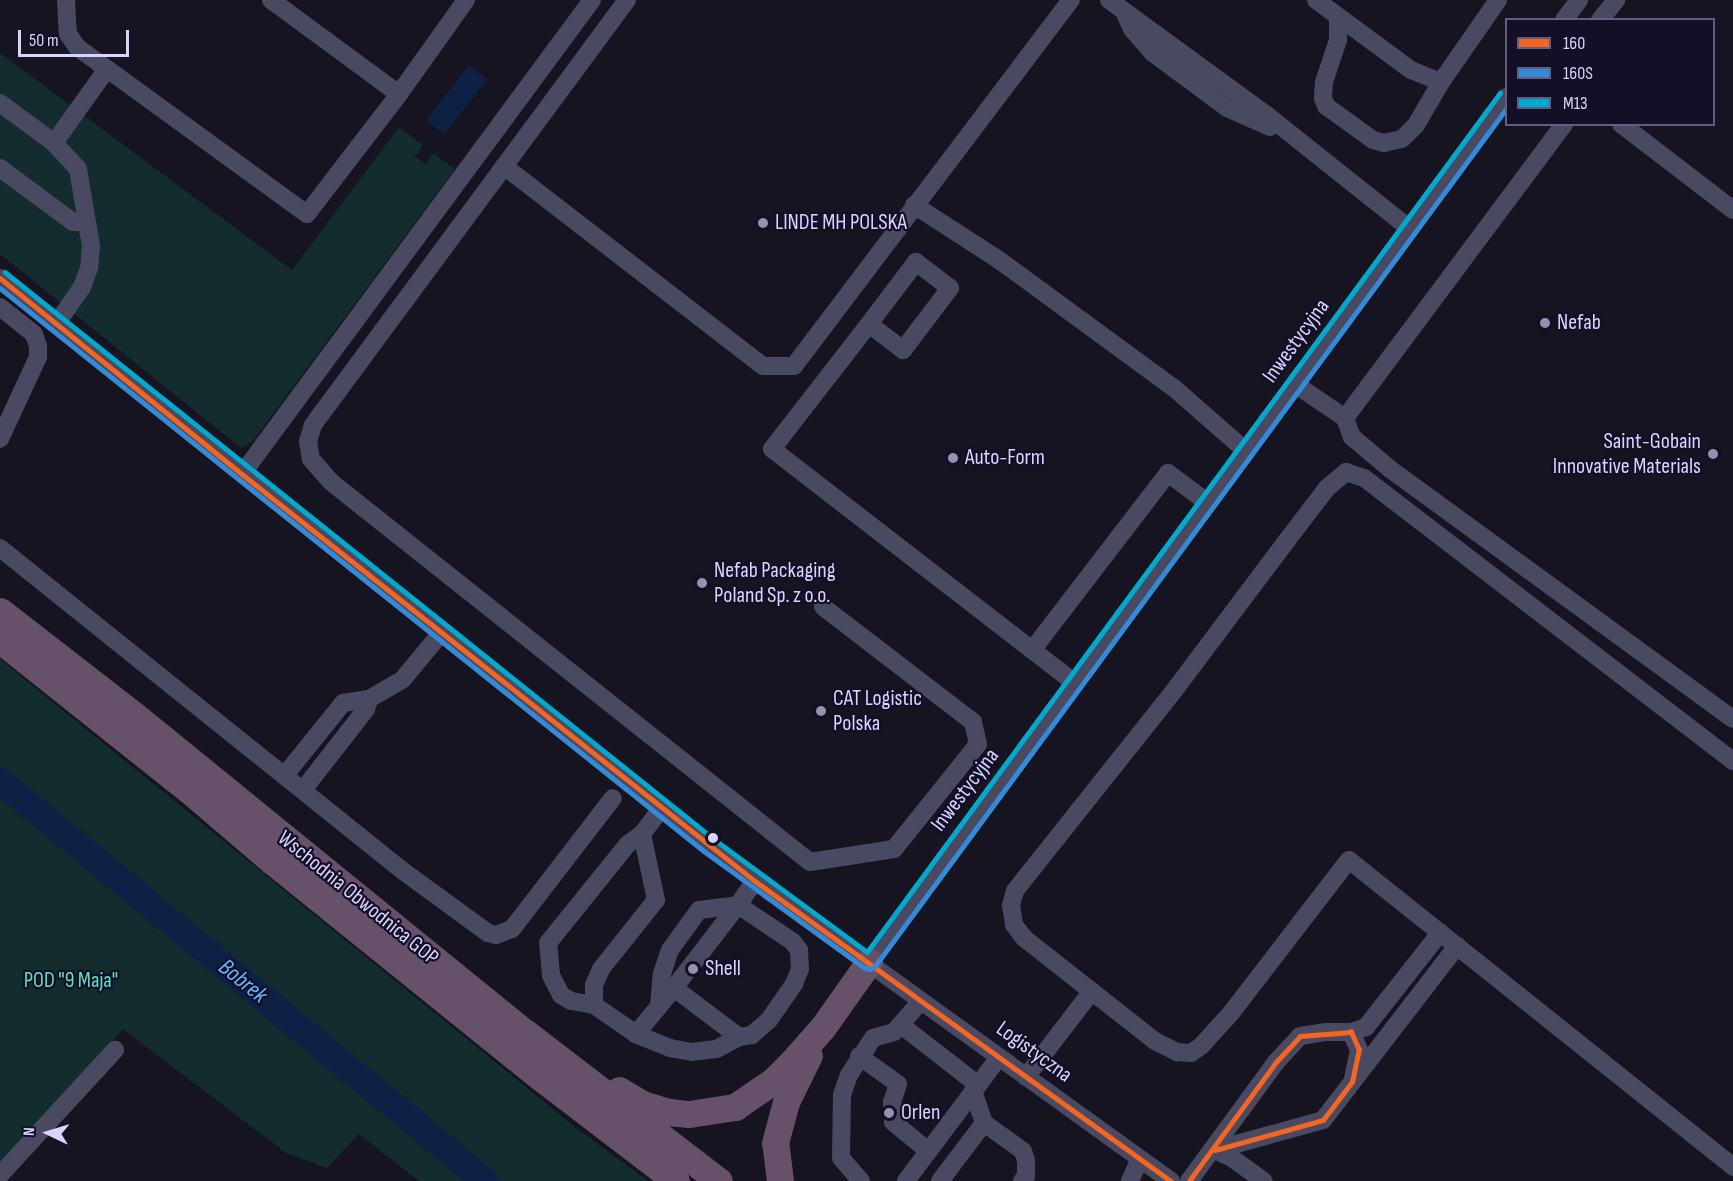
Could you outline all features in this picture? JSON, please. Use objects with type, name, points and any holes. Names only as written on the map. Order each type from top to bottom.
[{"type":"highway","name":"Wschodnia Obwodnica GOP","points":[[0,611],[139,719],[526,1033],[719,1181]]},
{"type":"highway","name":"Wschodnia Obwodnica GOP","points":[[0,640],[190,791],[272,861],[540,1077],[676,1181]]},
{"type":"highway","points":[[526,1033],[642,1104],[689,1114],[735,1107],[773,1081],[823,1027],[869,962]]},
{"type":"highway","points":[[780,1181],[775,1143],[786,1102],[823,1027]]},
{"type":"street","points":[[66,0],[68,34],[76,47],[307,214],[399,94],[466,0]]},
{"type":"street","points":[[271,0],[399,94]]},
{"type":"street","points":[[242,474],[592,0]]},
{"type":"street","points":[[627,0],[313,425],[308,441],[311,459],[331,482],[810,862],[894,849],[978,744],[973,722],[823,607]]},
{"type":"street","points":[[504,166],[763,366],[794,366],[1071,0]]},
{"type":"street","points":[[1316,0],[1411,70],[1441,82]]},
{"type":"street","points":[[1338,17],[1338,40],[1324,82],[1323,98],[1326,106],[1373,140],[1384,143],[1402,139],[1416,125],[1441,82],[1498,0]]},
{"type":"street","points":[[1566,18],[1579,0]]},
{"type":"street","points":[[1602,18],[1616,0]]},
{"type":"street","points":[[1116,4],[1296,139],[1409,228]]},
{"type":"street","points":[[54,143],[107,69]]},
{"type":"street","name":"Inwestycyjna","points":[[869,962],[1505,98]]},
{"type":"street","points":[[0,103],[54,143],[78,169],[91,246],[89,268],[82,287],[57,323]]},
{"type":"street","points":[[1345,418],[1563,126]]},
{"type":"street","points":[[1624,126],[1733,210]]},
{"type":"street","points":[[0,168],[73,222],[87,222]]},
{"type":"street","points":[[914,205],[999,260],[1174,388],[1246,451]]},
{"type":"street","points":[[868,324],[903,350],[950,288],[916,261],[868,324],[772,450],[1034,649],[1048,664],[1075,683]]},
{"type":"street","name":"Logistyczna","points":[[0,278],[441,633],[755,881],[1171,1181]]},
{"type":"street","points":[[0,307],[34,334],[38,357],[0,439]]},
{"type":"street","points":[[1295,384],[1345,418],[1352,437],[1390,469],[1733,719]]},
{"type":"street","points":[[1733,761],[1364,478],[1346,472],[1327,488],[1177,687],[1015,891],[1011,905],[1014,925],[1024,938],[1155,1041],[1177,1052],[1191,1053],[1201,1046],[1231,1012],[1349,860],[1733,1167]]},
{"type":"street","points":[[1034,649],[1168,473],[1208,503]]},
{"type":"street","points":[[0,548],[455,910],[488,933],[496,935],[512,929],[613,798]]},
{"type":"street","points":[[285,775],[344,703],[369,699],[403,679],[441,633]]},
{"type":"street","points":[[303,790],[366,709],[369,699]]},
{"type":"street","points":[[659,1006],[662,974],[670,950],[699,910],[738,905],[793,942],[799,950],[800,969],[794,984],[769,1020],[752,1035],[739,1037],[716,1049],[692,1052],[670,1048],[636,1034],[594,1005],[571,1001],[561,995],[551,975],[548,944],[628,844],[642,834],[662,807]]},
{"type":"street","points":[[594,1005],[594,985],[601,969],[656,900],[642,834]]},
{"type":"street","points":[[636,1034],[755,881]]},
{"type":"street","points":[[1190,1181],[1215,1150],[1276,1062],[1300,1036],[1324,1032],[1351,1032],[1366,1028],[1440,933]]},
{"type":"street","points":[[1215,1150],[1323,1120],[1457,946]]},
{"type":"street","points":[[674,988],[739,1037]]},
{"type":"street","points":[[1026,1077],[1092,991]]},
{"type":"street","points":[[861,1181],[841,1158],[843,1095],[849,1075],[873,1038],[894,1032],[921,1001]]},
{"type":"street","points":[[901,1025],[976,1088],[984,1123],[1023,1151],[1026,1176],[1022,1181]]},
{"type":"street","points":[[1351,1032],[1359,1050],[1352,1082]]},
{"type":"street","points":[[0,1175],[115,1050]]},
{"type":"street","points":[[860,1056],[898,1084],[892,1102],[893,1122],[928,1150]]},
{"type":"street","points":[[906,1181],[999,1057]]},
{"type":"street","points":[[940,1181],[984,1123]]},
{"type":"street","points":[[1215,1150],[1232,1158],[1264,1181]]},
{"type":"street","points":[[1130,1181],[1140,1159]]},
{"type":"green space","points":[[0,53],[292,270],[399,127],[423,145],[415,157],[426,164],[433,153],[455,169],[253,441],[241,448],[0,254]]},
{"type":"green space","name":"POD \"9 Maja\"","points":[[0,659],[575,1127],[648,1181],[419,1181],[359,1134],[327,1168],[286,1153],[123,1029],[0,1167]]},
{"type":"water","points":[[469,65],[487,79],[444,134],[426,120]]},
{"type":"waterway","name":"Bobrek","points":[[0,781],[485,1181]]},
{"type":"transit line","name":"M13","points":[[5,272],[714,839],[867,952],[1500,93]]},
{"type":"transit line","name":"160S","points":[[0,288],[704,851],[865,968],[870,969],[875,966],[1505,110]]},
{"type":"transit line","name":"160","points":[[0,278],[242,474],[755,881],[1171,1181]]},
{"type":"transit line","name":"160","points":[[1215,1150],[1323,1120],[1352,1082],[1359,1050],[1351,1032]]},
{"type":"transit line","name":"160","points":[[1189,1181],[1276,1062],[1300,1036],[1351,1032]]},
{"type":"place","name":"LINDE MH POLSKA","points":[[763,223]]},
{"type":"place","name":"Nefab","points":[[1545,323]]},
{"type":"place","name":"Saint-Gobain Innovative Materials","points":[[1713,454]]},
{"type":"place","name":"Auto-Form","points":[[953,458]]},
{"type":"place","name":"Nefab Packaging Poland Sp. z o.o.","points":[[702,583]]},
{"type":"place","name":"CAT Logistic Polska","points":[[821,711]]},
{"type":"place","name":"Shell","points":[[693,969]]},
{"type":"place","name":"Orlen","points":[[889,1113]]}]
